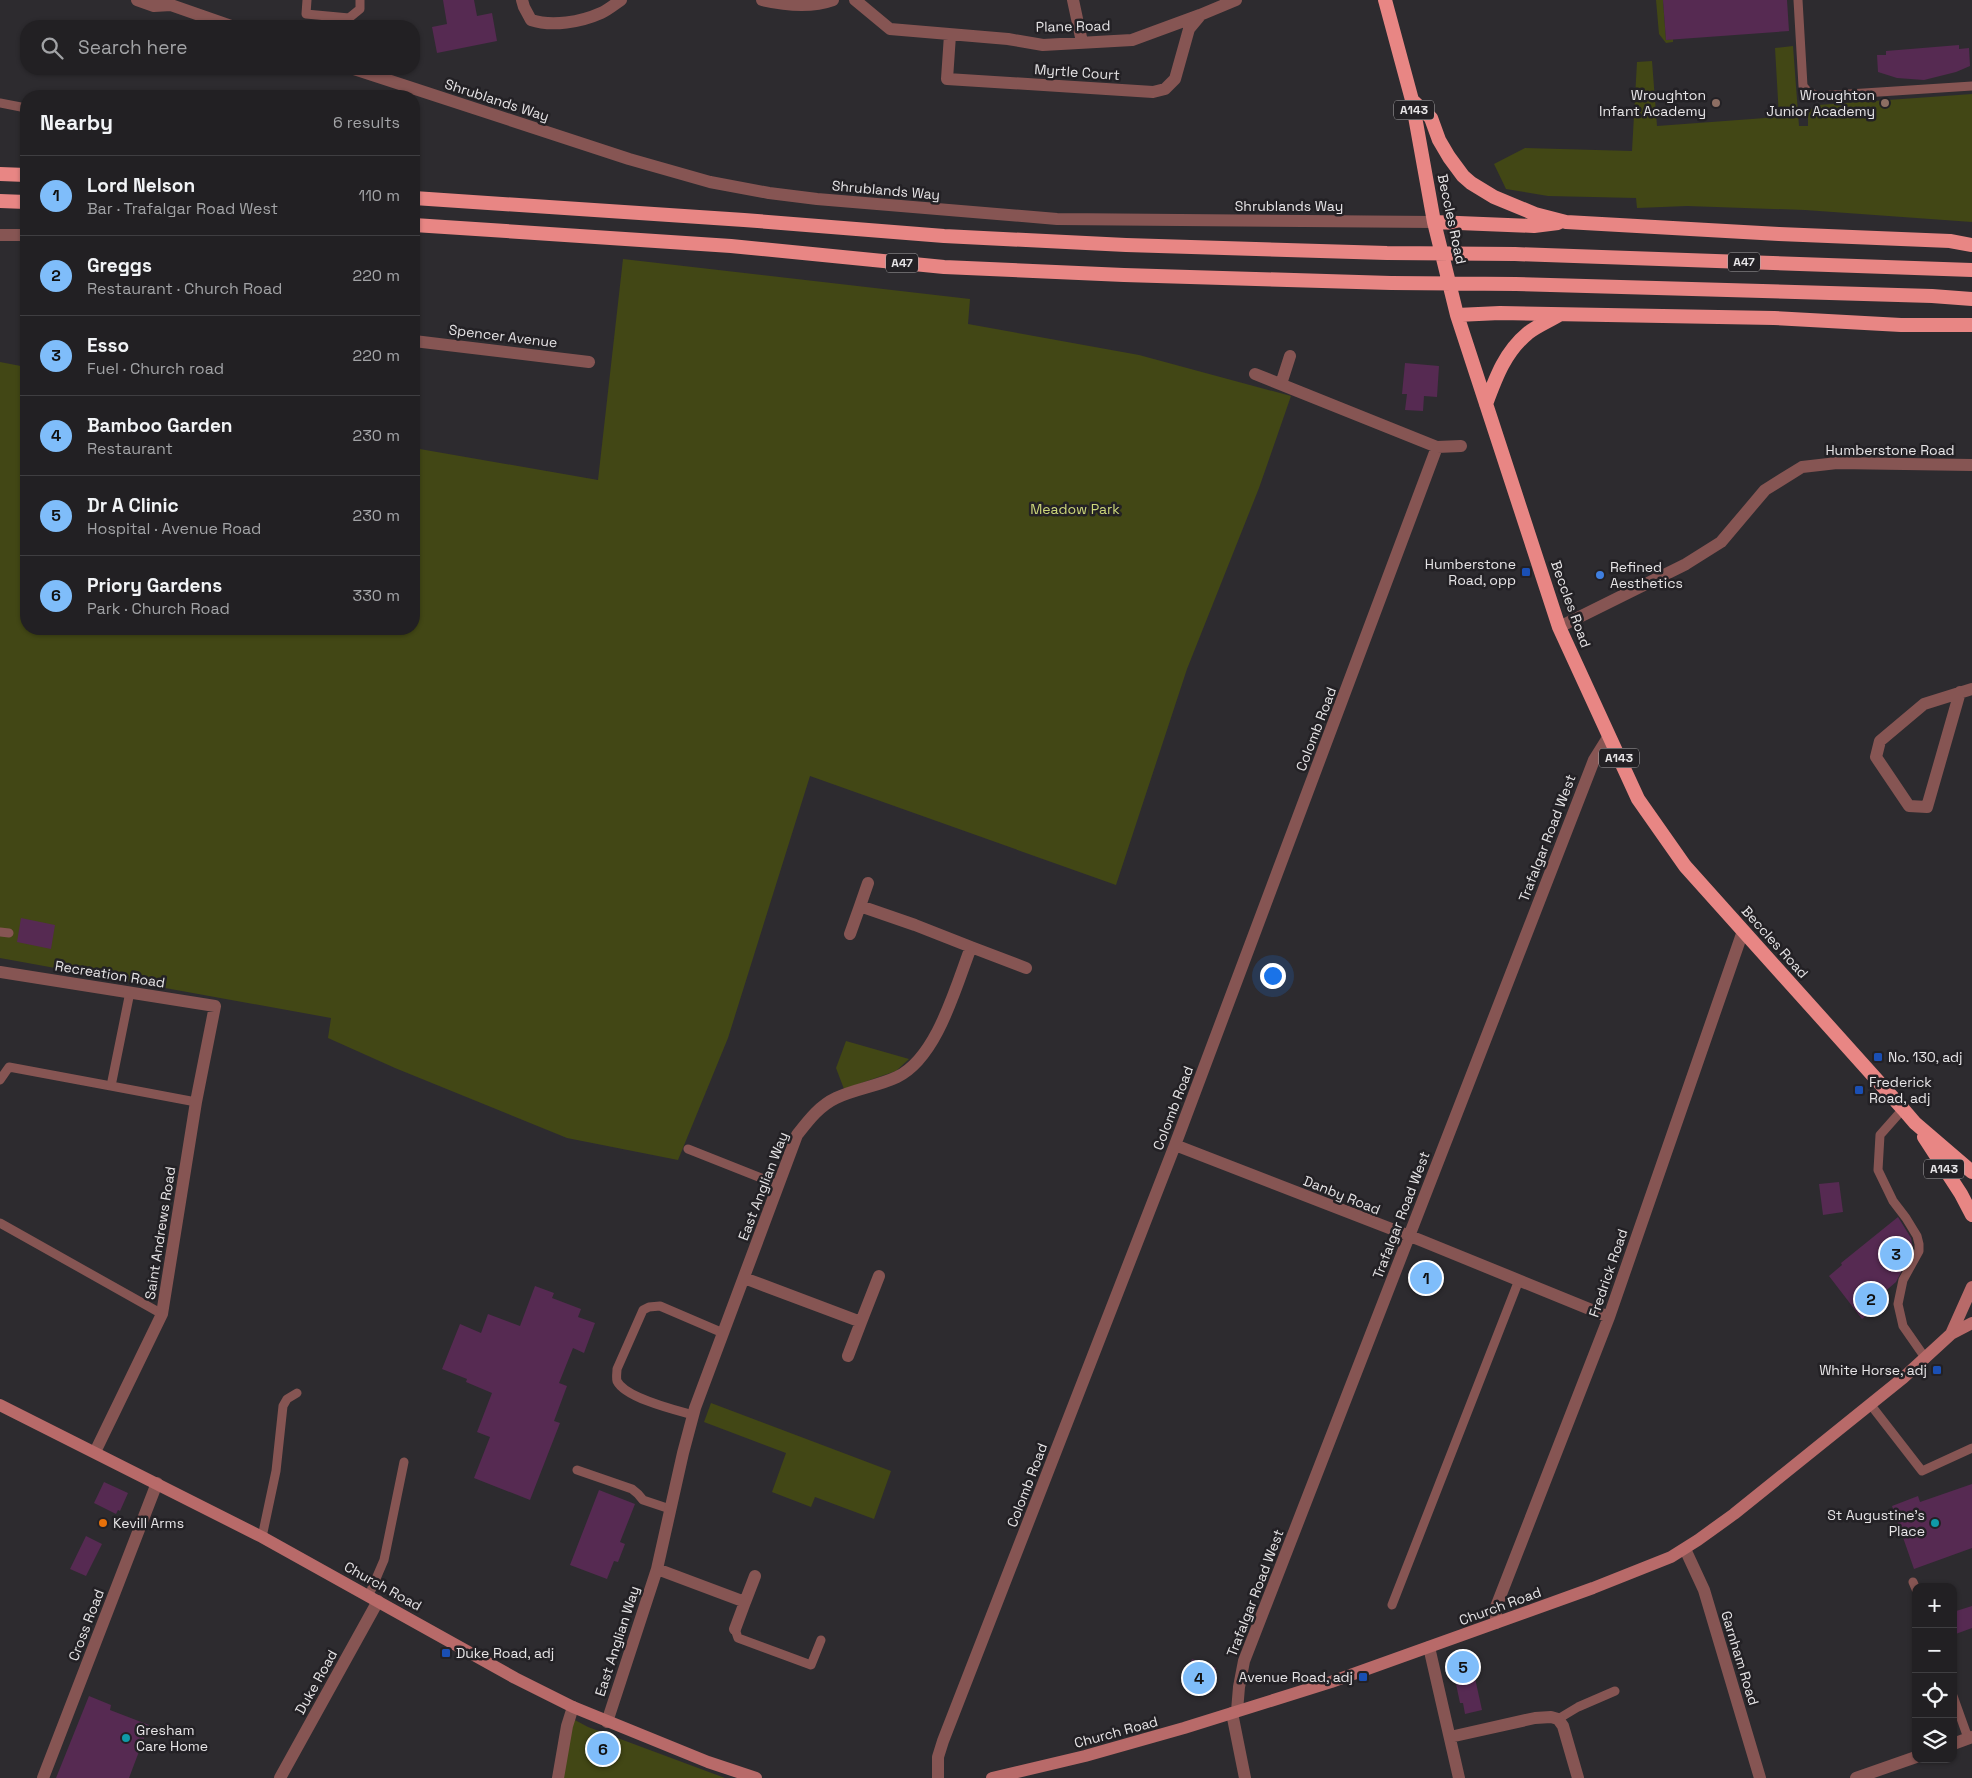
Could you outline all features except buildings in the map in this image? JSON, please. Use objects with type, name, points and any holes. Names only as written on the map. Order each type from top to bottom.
[{"type":"highway","name":"Beccles Road","points":[[1385,0],[1412,100],[1434,222],[1457,315],[1559,627],[1638,798],[1685,866],[1916,1123],[1972,1172]]},
{"type":"highway","name":"A47","points":[[1412,100],[1432,118],[1439,140],[1449,157],[1470,183],[1494,197],[1535,214],[1566,222]]},
{"type":"highway","points":[[0,174],[20,175]]},
{"type":"highway","name":"A47","points":[[420,198],[744,220],[944,236],[1136,245],[1387,253],[1515,254],[1972,270]]},
{"type":"highway","points":[[0,201],[20,202]]},
{"type":"highway","name":"A47","points":[[1434,222],[1534,226],[1566,222],[1950,241],[1972,245]]},
{"type":"highway","name":"A47","points":[[420,225],[731,246],[944,267],[1124,275],[1391,283],[1516,284],[1932,296],[1972,299]]},
{"type":"highway","points":[[1457,315],[1500,313],[1560,314],[1972,325]]},
{"type":"highway","points":[[1486,404],[1499,369],[1511,350],[1528,333],[1560,314]]},
{"type":"highway","name":"Beccles Road","points":[[1916,1123],[1961,1194],[1972,1215]]},
{"type":"main road","points":[[1951,1334],[1972,1287]]},
{"type":"main road","points":[[1951,1334],[1972,1323]]},
{"type":"main road","name":"Church Road","points":[[992,1778],[1085,1756],[1184,1728],[1330,1682],[1632,1574],[1685,1549],[1734,1514],[1926,1359],[1951,1334]]},
{"type":"main road","name":"Church Road","points":[[0,1405],[262,1537],[573,1707],[708,1762],[756,1778]]},
{"type":"street","points":[[137,0],[170,5],[214,20]]},
{"type":"street","points":[[522,0],[532,20],[543,24],[558,24],[602,13],[621,0]]},
{"type":"street","points":[[762,0],[781,5],[823,4],[833,0]]},
{"type":"street","name":"Plane Road","points":[[855,0],[890,29],[1008,39],[1043,45],[1132,40],[1200,16],[1236,0]]},
{"type":"street","points":[[1073,0],[1082,42]]},
{"type":"street","name":"Myrtle Court","points":[[950,35],[947,79],[1153,92],[1166,89],[1175,79],[1189,29],[1200,16]]},
{"type":"street","name":"Shrublands Way","points":[[372,75],[418,90]]},
{"type":"street","name":"Shrublands Way","points":[[420,91],[629,159],[710,182],[769,193],[827,200],[1057,219],[1434,222]]},
{"type":"street","points":[[0,235],[20,235]]},
{"type":"street","name":"Spencer Avenue","points":[[420,342],[590,362]]},
{"type":"street","points":[[1281,384],[1290,356]]},
{"type":"street","points":[[1255,374],[1437,447],[1461,446]]},
{"type":"street","name":"Colomb Road","points":[[938,1778],[938,1757],[943,1741],[1175,1145],[1437,447]]},
{"type":"street","name":"Humberstone Road","points":[[1559,627],[1686,564],[1721,542],[1765,490],[1802,467],[1836,463],[1972,465]]},
{"type":"street","points":[[1966,691],[1927,807],[1910,806],[1876,757],[1880,741],[1924,704],[1966,691]]},
{"type":"street","name":"Trafalgar Road West","points":[[1245,1778],[1234,1712],[1244,1661],[1594,760],[1609,736]]},
{"type":"street","points":[[850,934],[868,883]]},
{"type":"street","points":[[860,906],[1026,968]]},
{"type":"street","name":"Fredrick Road","points":[[1496,1623],[1496,1607],[1609,1317],[1744,931]]},
{"type":"street","name":"East Anglian Way","points":[[607,1722],[657,1569],[693,1415],[798,1135],[814,1114],[834,1099],[898,1076],[919,1059],[934,1040],[971,947]]},
{"type":"street","name":"Recreation Road","points":[[0,972],[215,1006]]},
{"type":"street","name":"Saint Andrews Road","points":[[95,1452],[162,1314],[196,1102],[215,1006]]},
{"type":"street","name":"Danby Road","points":[[1175,1145],[1609,1317]]},
{"type":"street","points":[[848,1356],[880,1276]]},
{"type":"street","points":[[744,1278],[861,1322]]},
{"type":"street","name":"Cross Road","points":[[43,1778],[157,1484]]},
{"type":"street","name":"Garnham Road","points":[[1685,1549],[1704,1590],[1760,1778]]},
{"type":"street","points":[[657,1569],[745,1602]]},
{"type":"street","points":[[735,1629],[755,1576]]},
{"type":"street","name":"Duke Road","points":[[280,1778],[374,1598]]},
{"type":"street","points":[[1429,1647],[1458,1778]]},
{"type":"street","points":[[558,1778],[567,1726],[573,1707]]},
{"type":"street","points":[[1450,1737],[1534,1718],[1551,1717],[1558,1719],[1563,1726],[1578,1778]]},
{"type":"street","points":[[1957,1743],[1970,1738]]},
{"type":"street","points":[[1856,1778],[1912,1758]]},
{"type":"lane","points":[[307,0],[306,14],[338,20]]},
{"type":"lane","points":[[351,20],[360,9],[360,0]]},
{"type":"lane","points":[[1798,0],[1803,86],[1808,92],[1818,96],[1972,86]]},
{"type":"lane","points":[[0,103],[20,107]]},
{"type":"lane","points":[[111,1086],[130,992]]},
{"type":"lane","points":[[0,1080],[9,1067],[196,1102]]},
{"type":"lane","points":[[1903,1109],[1880,1135],[1878,1170],[1893,1201],[1917,1236],[1919,1251],[1904,1280],[1898,1304],[1903,1326],[1926,1359]]},
{"type":"lane","points":[[688,1149],[779,1185]]},
{"type":"lane","points":[[0,1223],[162,1314]]},
{"type":"lane","points":[[1392,1605],[1519,1280]]},
{"type":"lane","points":[[693,1415],[649,1403],[621,1386],[616,1379],[617,1369],[643,1310],[649,1307],[660,1306],[723,1333]]},
{"type":"lane","points":[[262,1537],[276,1471],[283,1406],[287,1399],[297,1393]]},
{"type":"lane","points":[[1870,1404],[1922,1471],[1972,1448]]},
{"type":"lane","points":[[374,1598],[384,1560],[404,1462]]},
{"type":"lane","points":[[577,1470],[632,1489],[643,1500],[670,1509]]},
{"type":"lane","points":[[735,1629],[738,1638],[811,1665],[821,1640]]},
{"type":"lane","points":[[1558,1719],[1578,1706],[1615,1692]]},
{"type":"lane","points":[[1957,1706],[1970,1738]]},
{"type":"green space","points":[[1656,0],[1663,0],[1666,40],[1673,39],[1673,42],[1666,43],[1659,34]]},
{"type":"green space","points":[[1793,46],[1799,126],[1808,126],[1809,113],[1818,105],[1972,94],[1972,222],[1805,210],[1687,206],[1637,208],[1636,198],[1548,196],[1506,189],[1494,164],[1525,148],[1632,151],[1637,62],[1652,61],[1657,126],[1779,117],[1775,48]]},
{"type":"green space","name":"Meadow Park","points":[[623,259],[970,299],[968,324],[1139,355],[1291,396],[1259,488],[1187,669],[1116,885],[810,776],[728,1038],[678,1160],[567,1138],[395,1068],[328,1038],[331,1018],[0,958],[0,362],[20,366],[20,635],[420,635],[420,449],[598,480]]},
{"type":"green space","points":[[846,1041],[909,1059],[896,1071],[844,1089],[836,1068]]},
{"type":"green space","points":[[711,1403],[891,1471],[874,1519],[815,1497],[811,1507],[772,1492],[786,1453],[704,1422]]},
{"type":"green space","points":[[573,1719],[588,1727],[725,1778],[553,1778]]},
{"type":"place","name":"Wroughton Infant Academy","points":[[1716,103]]},
{"type":"place","name":"Wroughton Junior Academy","points":[[1885,103]]},
{"type":"place","name":"Humberstone Road, opp","points":[[1526,572]]},
{"type":"place","name":"Refined Aesthetics","points":[[1600,575]]},
{"type":"place","name":"No. 130, adj","points":[[1878,1057]]},
{"type":"place","name":"Frederick Road, adj","points":[[1859,1090]]},
{"type":"place","name":"Esso","points":[[1896,1254]]},
{"type":"place","name":"Lord Nelson","points":[[1426,1278]]},
{"type":"place","name":"Greggs","points":[[1871,1299]]},
{"type":"place","name":"White Horse, adj","points":[[1937,1370]]},
{"type":"place","name":"Kevill Arms","points":[[103,1523]]},
{"type":"place","name":"St Augustine's Place","points":[[1935,1523]]},
{"type":"place","name":"Duke Road, adj","points":[[446,1653]]},
{"type":"place","name":"Dr A Clinic","points":[[1463,1667]]},
{"type":"place","name":"Avenue Road, adj","points":[[1363,1677]]},
{"type":"place","name":"Bamboo Garden","points":[[1199,1678]]},
{"type":"place","name":"Gresham Care Home","points":[[126,1738]]},
{"type":"place","name":"Priory Gardens","points":[[603,1749]]}]
